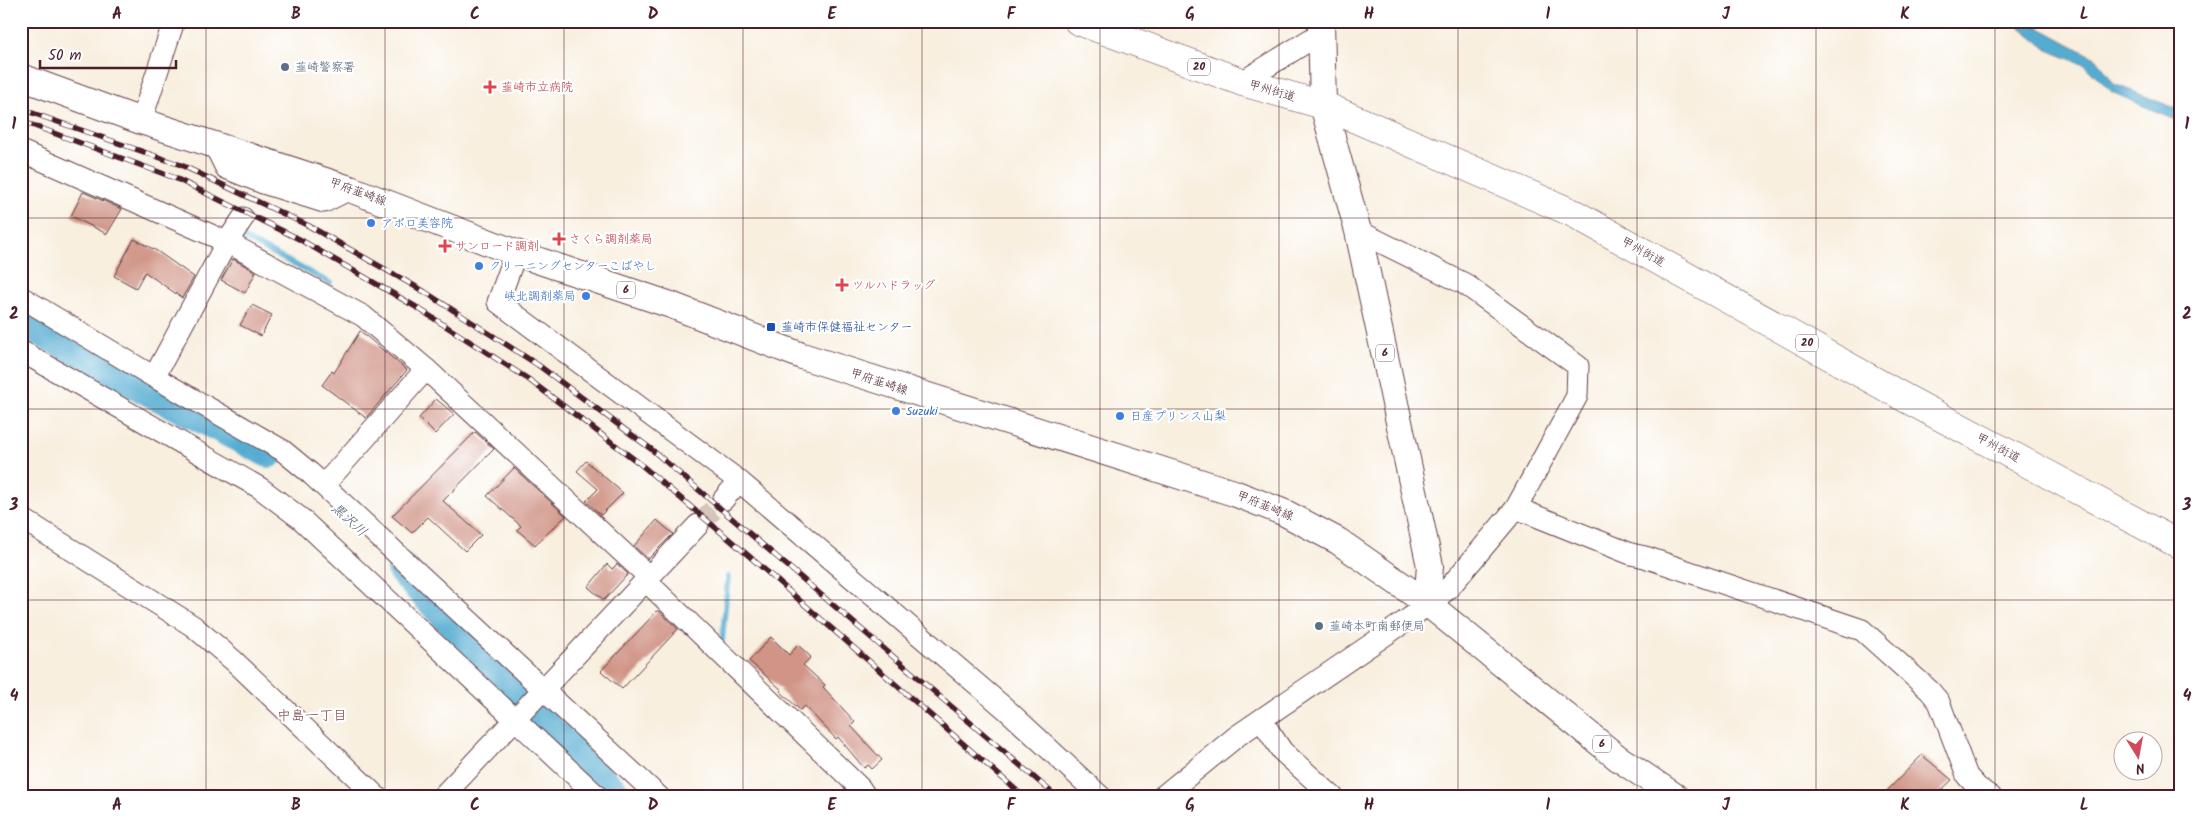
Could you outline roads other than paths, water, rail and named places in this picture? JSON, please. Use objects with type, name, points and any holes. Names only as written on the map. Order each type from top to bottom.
[{"type":"highway","name":"甲州街道","points":[[1078,21],[1242,82],[1323,105],[1573,212],[1905,398],[2180,546]]},
{"type":"main road","points":[[1321,27],[1323,105]]},
{"type":"main road","name":"甲府韮崎線","points":[[21,77],[141,121],[350,189],[516,253],[671,305],[802,356],[1234,493],[1285,513],[1338,541],[1427,603],[1618,758],[1676,797]]},
{"type":"main road","name":"6","points":[[1323,105],[1358,231],[1430,566],[1427,603]]},
{"type":"street","points":[[141,121],[174,21]]},
{"type":"street","points":[[1242,82],[1321,27]]},
{"type":"street","points":[[214,144],[226,168],[260,187],[324,202],[350,189]]},
{"type":"street","points":[[21,151],[227,242],[363,316],[426,369],[647,578],[860,788],[866,797]]},
{"type":"street","points":[[154,377],[227,242],[243,218]]},
{"type":"street","points":[[1162,797],[1237,736],[1262,721],[1410,618],[1427,603],[1448,589],[1516,508],[1578,396],[1578,366],[1465,284],[1358,231]]},
{"type":"street","points":[[516,253],[498,302],[739,481],[1007,710],[1101,797]]},
{"type":"street","points":[[21,297],[154,377],[282,450],[324,485],[544,688],[658,797]]},
{"type":"street","points":[[21,351],[260,488],[300,518],[598,797]]},
{"type":"street","points":[[324,485],[426,369]]},
{"type":"street","points":[[723,500],[739,481]]},
{"type":"street","points":[[1516,508],[1631,554],[1645,557],[1862,630],[1940,702],[1967,776],[1978,788],[1991,797]]},
{"type":"street","points":[[21,518],[193,626],[234,661],[377,797]]},
{"type":"street","points":[[442,797],[698,525]]},
{"type":"street","points":[[1262,721],[1282,751],[1333,797]]},
{"type":"water","points":[[2012,21],[2027,21],[2097,59],[2114,84],[2180,110],[2180,122],[2112,92],[2085,65],[2048,50]]},
{"type":"waterway","points":[[236,234],[330,283]]},
{"type":"waterway","name":"黒沢川","points":[[21,319],[131,381],[269,452]]},
{"type":"waterway","name":"黒沢川","points":[[403,570],[456,626],[494,676],[618,797]]},
{"type":"waterway","points":[[722,643],[728,577]]},
{"type":"tunnel","points":[[698,525],[723,500]]},
{"type":"railway","points":[[21,109],[181,165],[309,226],[425,292],[538,365],[651,449],[1057,797]]},
{"type":"railway","points":[[21,121],[175,178],[299,239],[416,307],[528,379],[639,463],[749,556],[1024,797]]},
{"type":"place","name":"韮崎警察署","points":[[285,67]]},
{"type":"place","name":"韮崎市立病院","points":[[490,87]]},
{"type":"place","name":"アポロ美容院","points":[[371,223]]},
{"type":"place","name":"さくら調剤薬局","points":[[559,239]]},
{"type":"place","name":"サンロード調剤","points":[[445,246]]},
{"type":"place","name":"クリーニングセンターこばやし","points":[[479,266]]},
{"type":"place","name":"ツルハドラッグ","points":[[842,285]]},
{"type":"place","name":"峡北調剤薬局","points":[[586,296]]},
{"type":"place","name":"韮崎市保健福祉センター","points":[[771,327]]},
{"type":"place","name":"Suzuki","points":[[896,411]]},
{"type":"place","name":"日産プリンス山梨","points":[[1120,416]]},
{"type":"place","name":"韮崎本町南郵便局","points":[[1319,626]]},
{"type":"district","name":"中島一丁目","points":[[312,716]]}]
